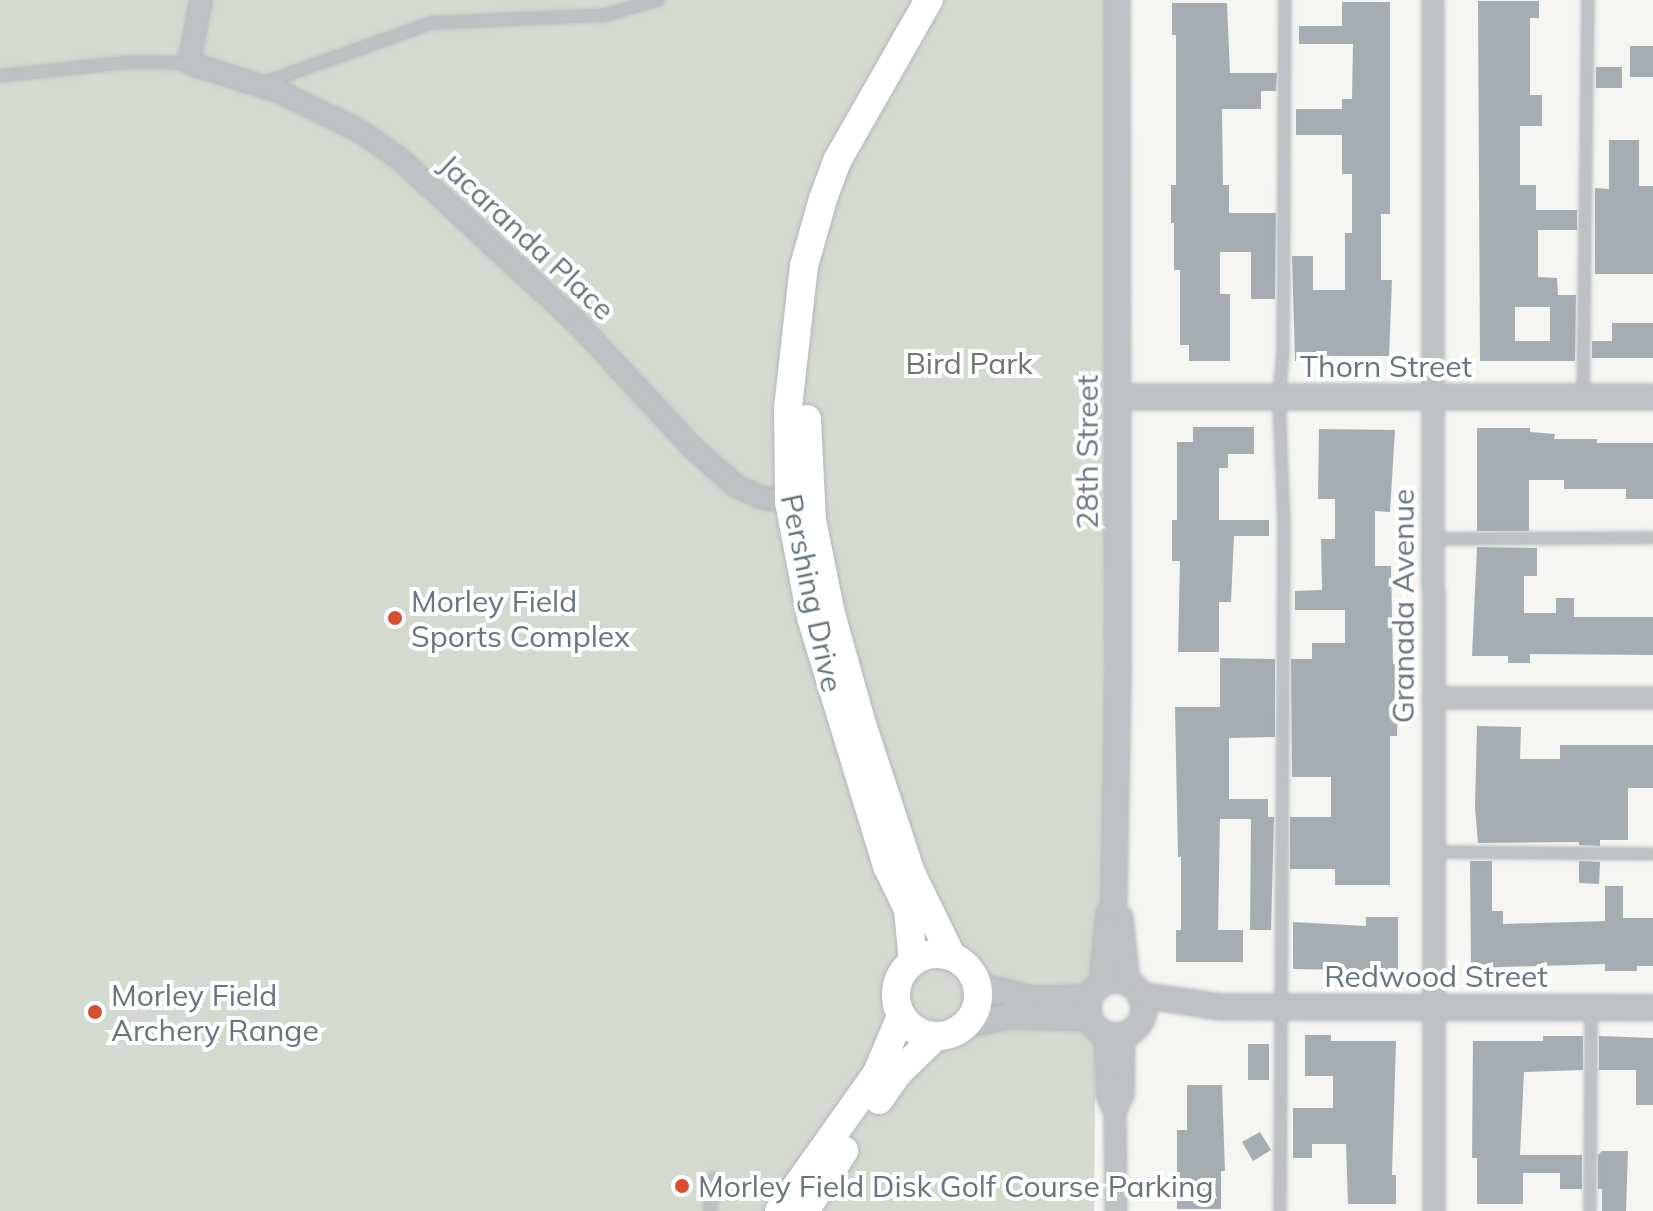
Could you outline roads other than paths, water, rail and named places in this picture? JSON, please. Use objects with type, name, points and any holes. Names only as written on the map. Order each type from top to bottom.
[{"type":"main road","name":"Pershing Drive","points":[[913,962],[908,909],[887,866],[811,617],[789,502],[788,408],[804,266],[823,199],[837,161],[929,0]]},
{"type":"main road","name":"Pershing Drive","points":[[857,128],[824,242],[814,299],[807,371],[806,446],[817,551],[862,724],[911,873],[952,957]]},
{"type":"main road","points":[[789,502],[801,516],[821,614],[843,687],[862,724]]},
{"type":"main road","points":[[805,1211],[898,1073],[936,1036],[964,1025],[976,1007],[977,986],[968,968],[952,957],[932,954],[913,962],[898,981],[896,1005],[910,1027],[936,1036]]},
{"type":"main road","points":[[779,1211],[877,1073],[901,1016]]},
{"type":"street","points":[[189,63],[201,0]]},
{"type":"street","name":"28th Street","points":[[1116,1211],[1115,1112],[1107,1095],[1115,1008],[1109,914],[1114,905],[1119,397],[1117,0]]},
{"type":"street","name":"Granada Avenue","points":[[1433,0],[1434,1211]]},
{"type":"street","name":"Jacaranda Place","points":[[189,63],[280,92],[358,130],[400,159],[579,325],[694,449],[736,486],[760,497],[789,502]]},
{"type":"street","name":"Thorn Street","points":[[1119,397],[1653,397]]},
{"type":"street","points":[[1433,698],[1653,698]]},
{"type":"street","name":"Redwood Street","points":[[977,986],[1032,999],[1203,1013],[1220,1007],[1653,1008]]},
{"type":"street","name":"Redwood Street","points":[[964,1025],[1010,1016],[1115,1008]]},
{"type":"lane","points":[[259,85],[431,23],[605,15],[658,0]]},
{"type":"lane","points":[[1280,1211],[1284,539],[1279,399],[1283,352],[1285,0]]},
{"type":"lane","points":[[1583,398],[1588,0]]},
{"type":"lane","points":[[0,76],[130,62],[189,63]]},
{"type":"lane","points":[[1434,539],[1653,538]]},
{"type":"lane","points":[[1435,852],[1653,854]]},
{"type":"lane","points":[[1590,1211],[1591,1008]]},
{"type":"lane","points":[[710,1211],[714,1178]]},
{"type":"place","name":"Morley Field Sports Complex","points":[[395,618]]},
{"type":"place","name":"Morley Field Archery Range","points":[[95,1012]]},
{"type":"place","name":"Morley Field Disk Golf Course Parking","points":[[682,1186]]},
{"type":"park label","name":"Bird Park","points":[[969,363]]}]
